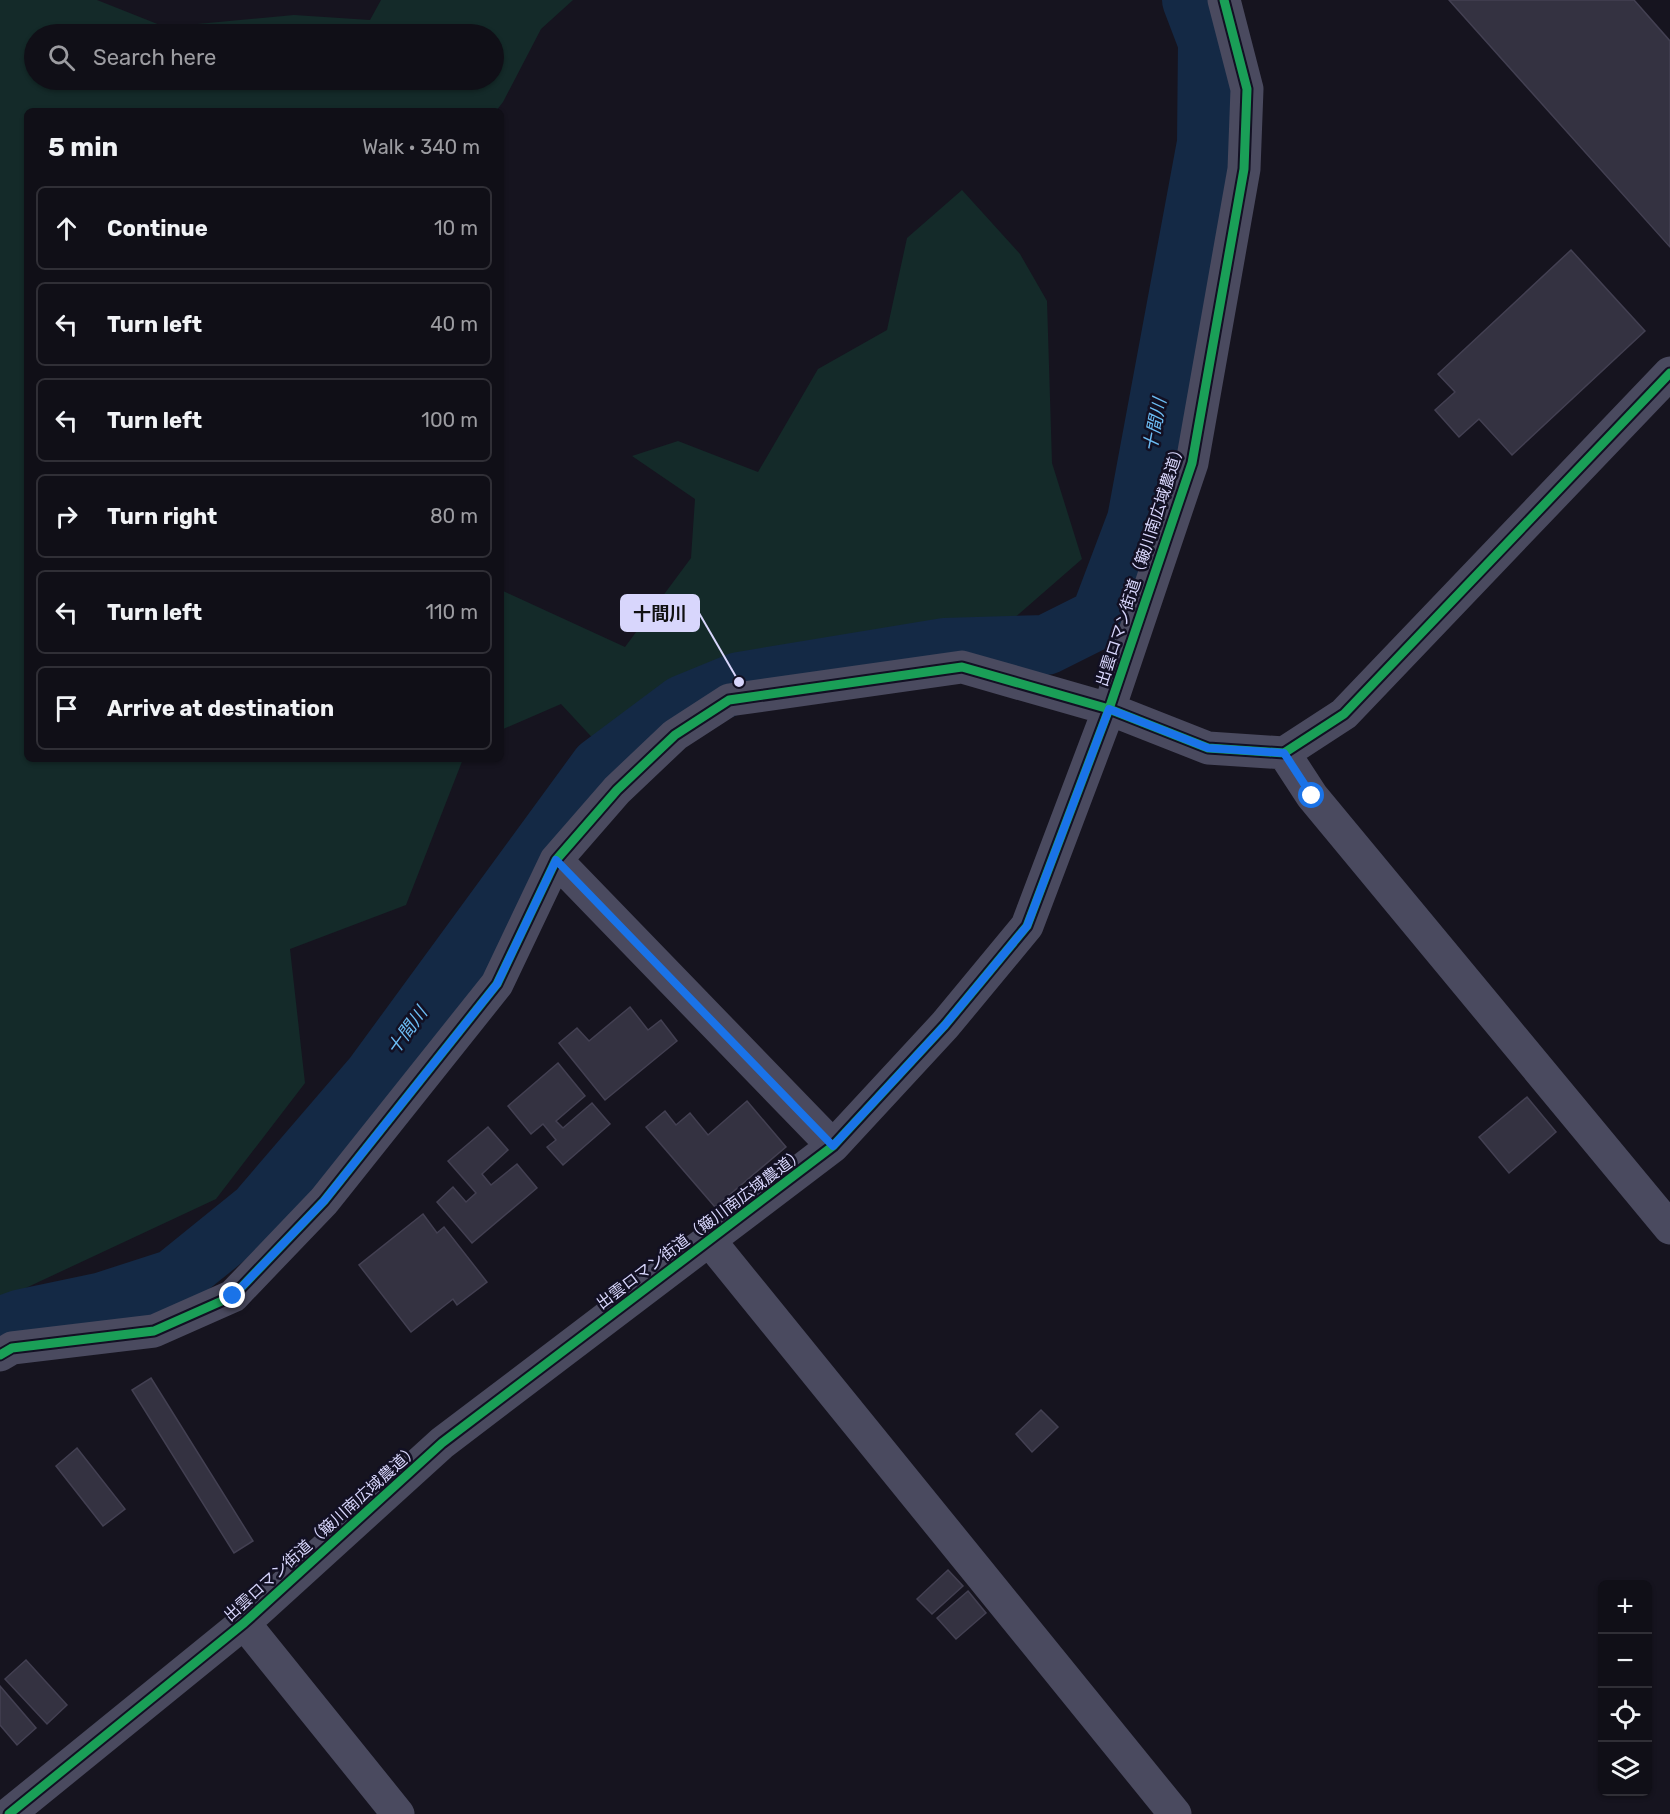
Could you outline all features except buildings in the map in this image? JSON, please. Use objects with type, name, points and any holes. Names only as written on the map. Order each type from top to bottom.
[{"type":"street","name":"出雲ロマン街道（簸川南広域農道）","points":[[9,1814],[244,1623],[442,1443],[833,1146],[945,1025],[1027,926],[1109,709],[1192,463],[1244,169],[1247,89],[1224,0]]},
{"type":"street","points":[[0,1355],[12,1348],[154,1330],[233,1296],[324,1201],[497,984],[556,860],[617,790],[675,735],[729,700],[962,667],[1109,709],[1208,748],[1284,753],[1344,714],[1670,373]]},
{"type":"street","points":[[1284,753],[1312,796],[1670,1228]]},
{"type":"street","points":[[556,860],[833,1146]]},
{"type":"street","points":[[710,1240],[1175,1814]]},
{"type":"street","points":[[244,1623],[398,1814]]},
{"type":"green space","points":[[0,0],[97,0],[157,24],[24,24],[24,90],[504,90],[504,24],[197,24],[294,15],[370,20],[381,0],[573,0],[541,29],[498,108],[24,108],[24,762],[462,762],[406,905],[290,949],[305,1083],[216,1199],[0,1300]]},
{"type":"green space","points":[[962,190],[1020,254],[1047,301],[1052,463],[1082,559],[1013,619],[715,672],[600,746],[561,704],[504,729],[504,591],[625,647],[691,558],[695,499],[632,456],[678,441],[758,472],[818,369],[887,330],[907,238]]},
{"type":"waterway","name":"十間川","points":[[0,1327],[22,1319],[103,1302],[174,1279],[258,1211],[374,1076],[600,767],[683,705],[739,682],[944,648],[1046,645],[1100,618],[1137,520],[1207,143],[1208,42],[1192,0]]},
{"type":"cycle path","points":[[9,1814],[244,1623],[442,1443],[833,1146],[945,1025],[1027,926],[1109,709],[1192,463],[1244,169],[1247,89],[1224,0]]},
{"type":"cycle path","points":[[0,1355],[12,1348],[154,1331],[233,1296],[324,1201],[497,984],[556,860],[617,790],[675,735],[729,700],[962,667],[1109,709],[1208,748],[1284,753],[1344,714],[1670,373]]},
{"type":"place","name":"十間川","points":[[739,682]]},
{"type":"route","points":[[233,1296],[324,1201],[497,984],[556,860],[833,1146],[945,1025],[1027,926],[1109,709],[1208,748],[1284,753],[1312,796]]}]
